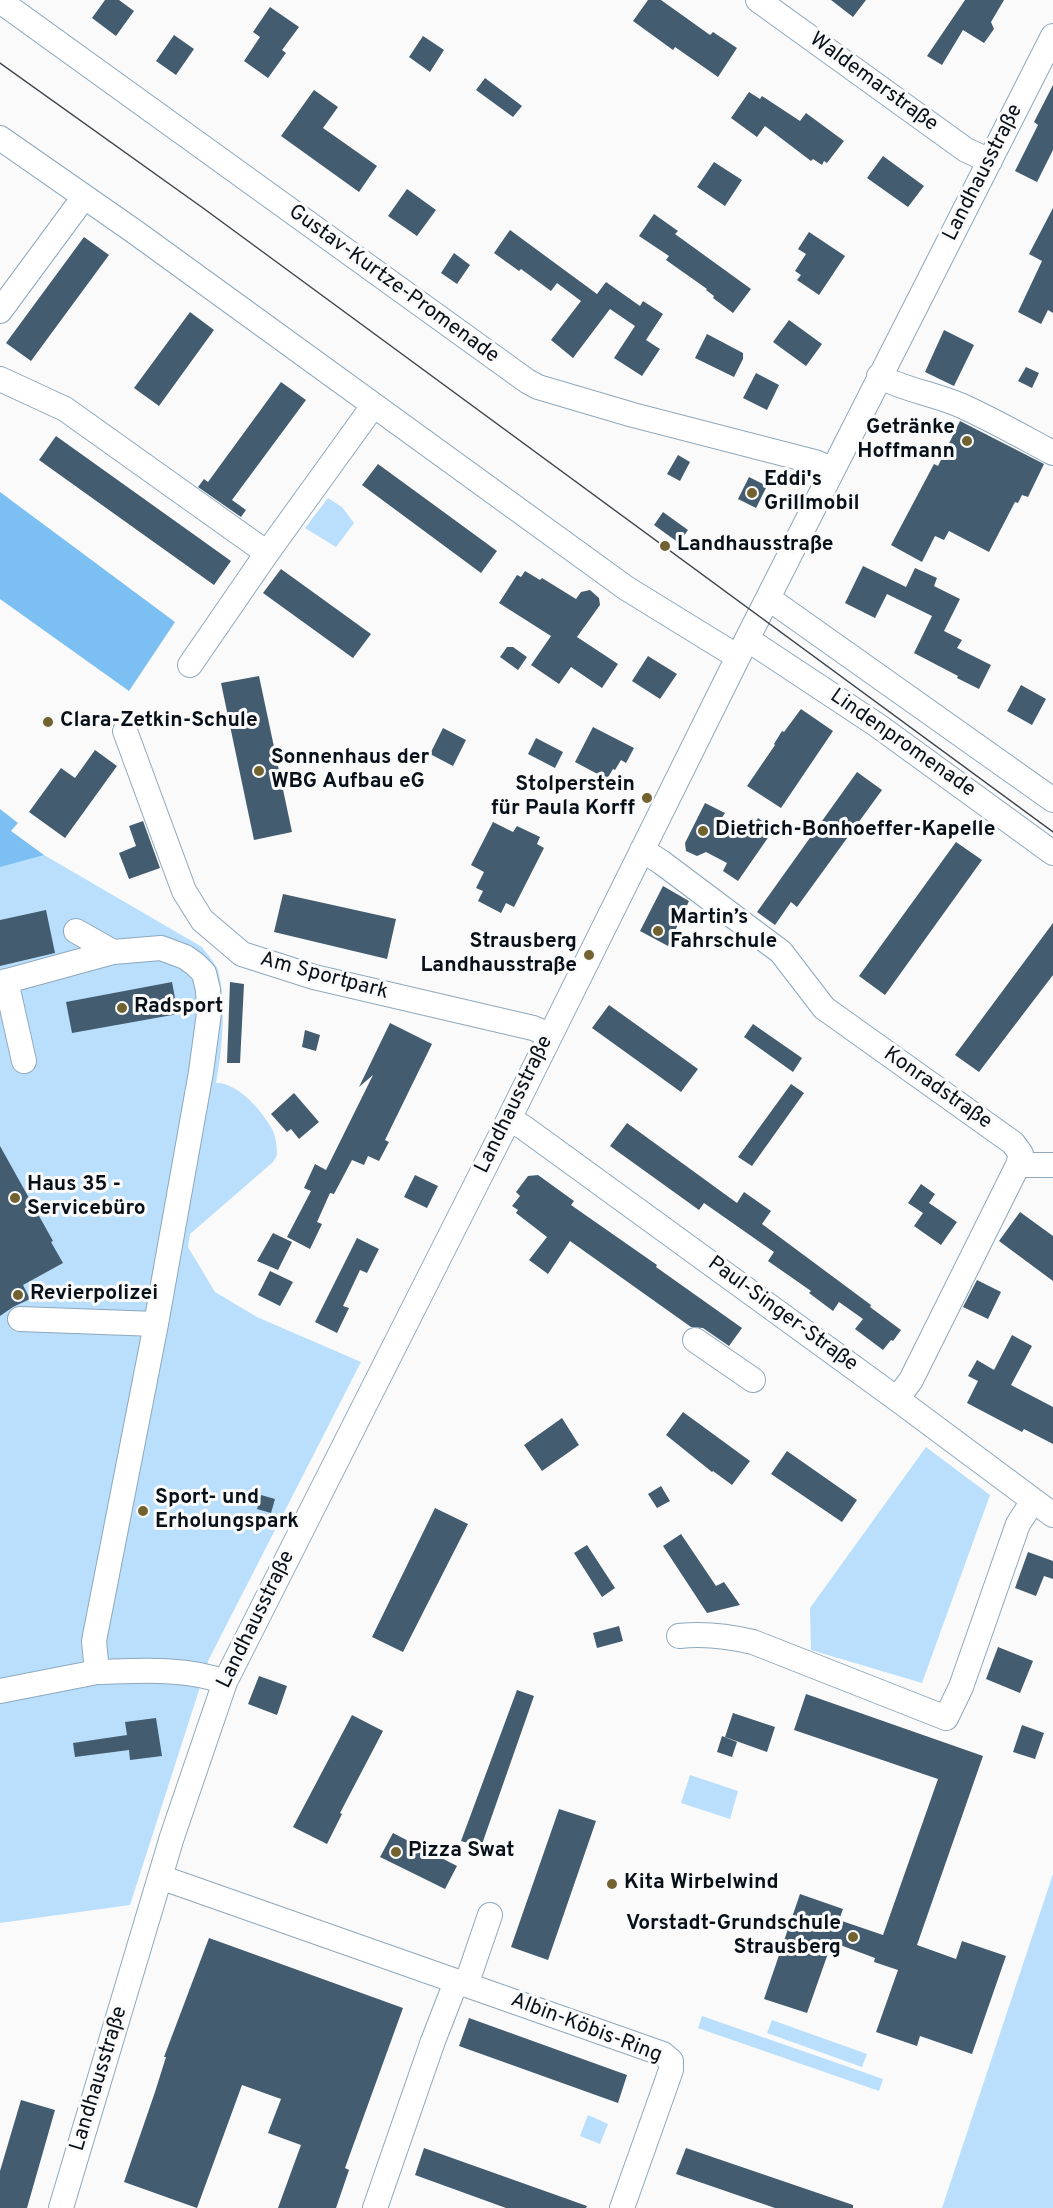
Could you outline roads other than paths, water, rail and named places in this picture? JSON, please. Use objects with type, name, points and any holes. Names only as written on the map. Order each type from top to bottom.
[{"type":"street","name":"Waldemarstraße","points":[[758,0],[949,138],[970,152],[990,161]]},
{"type":"street","name":"Gustav-Kurtze-Promenade","points":[[0,1],[527,381],[538,387],[633,415],[815,462],[833,470]]},
{"type":"street","name":"Landhausstraße","points":[[61,2208],[172,1837],[225,1682],[879,376],[1053,36]]},
{"type":"street","points":[[0,138],[626,588],[743,648]]},
{"type":"street","points":[[0,311],[84,197]]},
{"type":"street","points":[[879,376],[896,385],[912,388],[961,406],[1053,453]]},
{"type":"street","points":[[0,379],[65,409],[267,553]]},
{"type":"street","points":[[190,664],[373,406]]},
{"type":"street","name":"Lindenpromenade","points":[[768,598],[1053,800]]},
{"type":"street","name":"Lindenpromenade","points":[[743,648],[877,725],[1053,853]]},
{"type":"street","name":"Am Sportpark","points":[[125,731],[184,891],[202,920],[242,954],[314,977],[525,1026],[550,1035]]},
{"type":"street","name":"Konradstraße","points":[[642,850],[781,952],[824,1008],[1012,1143],[1021,1154],[1018,1165]]},
{"type":"street","points":[[76,930],[113,952]]},
{"type":"street","points":[[24,1061],[3,982],[113,952],[148,948],[161,948],[172,952],[195,964],[204,973],[208,990],[209,1012],[201,1072],[156,1324],[94,1641],[97,1672]]},
{"type":"street","name":"Paul-Singer-Straße","points":[[508,1119],[523,1127],[1053,1515]]},
{"type":"street","points":[[897,1399],[911,1380],[1018,1165],[1053,1165]]},
{"type":"street","points":[[20,1319],[156,1324]]},
{"type":"street","points":[[695,1340],[753,1380]]},
{"type":"street","points":[[679,1636],[728,1636],[753,1642],[946,1718],[961,1687],[1018,1524],[1033,1501]]},
{"type":"street","points":[[0,1691],[97,1672],[181,1673],[208,1676],[225,1682]]},
{"type":"street","name":"Albin-Köbis-Ring","points":[[160,1877],[663,2054],[671,2061],[671,2070],[622,2208]]},
{"type":"street","points":[[381,2206],[433,2041],[490,1915]]},
{"type":"tram line","points":[[0,63],[203,208],[1053,832]]},
{"type":"place","name":"Getränke Hoffmann","points":[[967,441]]},
{"type":"place","name":"Eddi's Grillmobil","points":[[752,493]]},
{"type":"place","name":"Landhausstraße","points":[[665,546]]},
{"type":"place","name":"Clara-Zetkin-Schule","points":[[48,722]]},
{"type":"place","name":"Sonnenhaus der WBG Aufbau eG","points":[[259,771]]},
{"type":"place","name":"Stolperstein für Paula Korff","points":[[647,798]]},
{"type":"place","name":"Dietrich-Bonhoeffer-Kapelle","points":[[703,831]]},
{"type":"place","name":"Martin’s Fahrschule","points":[[658,931]]},
{"type":"place","name":"Strausberg Landhausstraße","points":[[589,955]]},
{"type":"place","name":"Radsport","points":[[122,1008]]},
{"type":"place","name":"Haus 35 - Servicebüro","points":[[15,1198]]},
{"type":"place","name":"Revierpolizei","points":[[18,1295]]},
{"type":"place","name":"Sport- und Erholungspark","points":[[143,1511]]},
{"type":"place","name":"Pizza Swat","points":[[396,1852]]},
{"type":"place","name":"Kita Wirbelwind","points":[[612,1884]]},
{"type":"place","name":"Vorstadt-Grundschule Strausberg","points":[[853,1937]]}]
